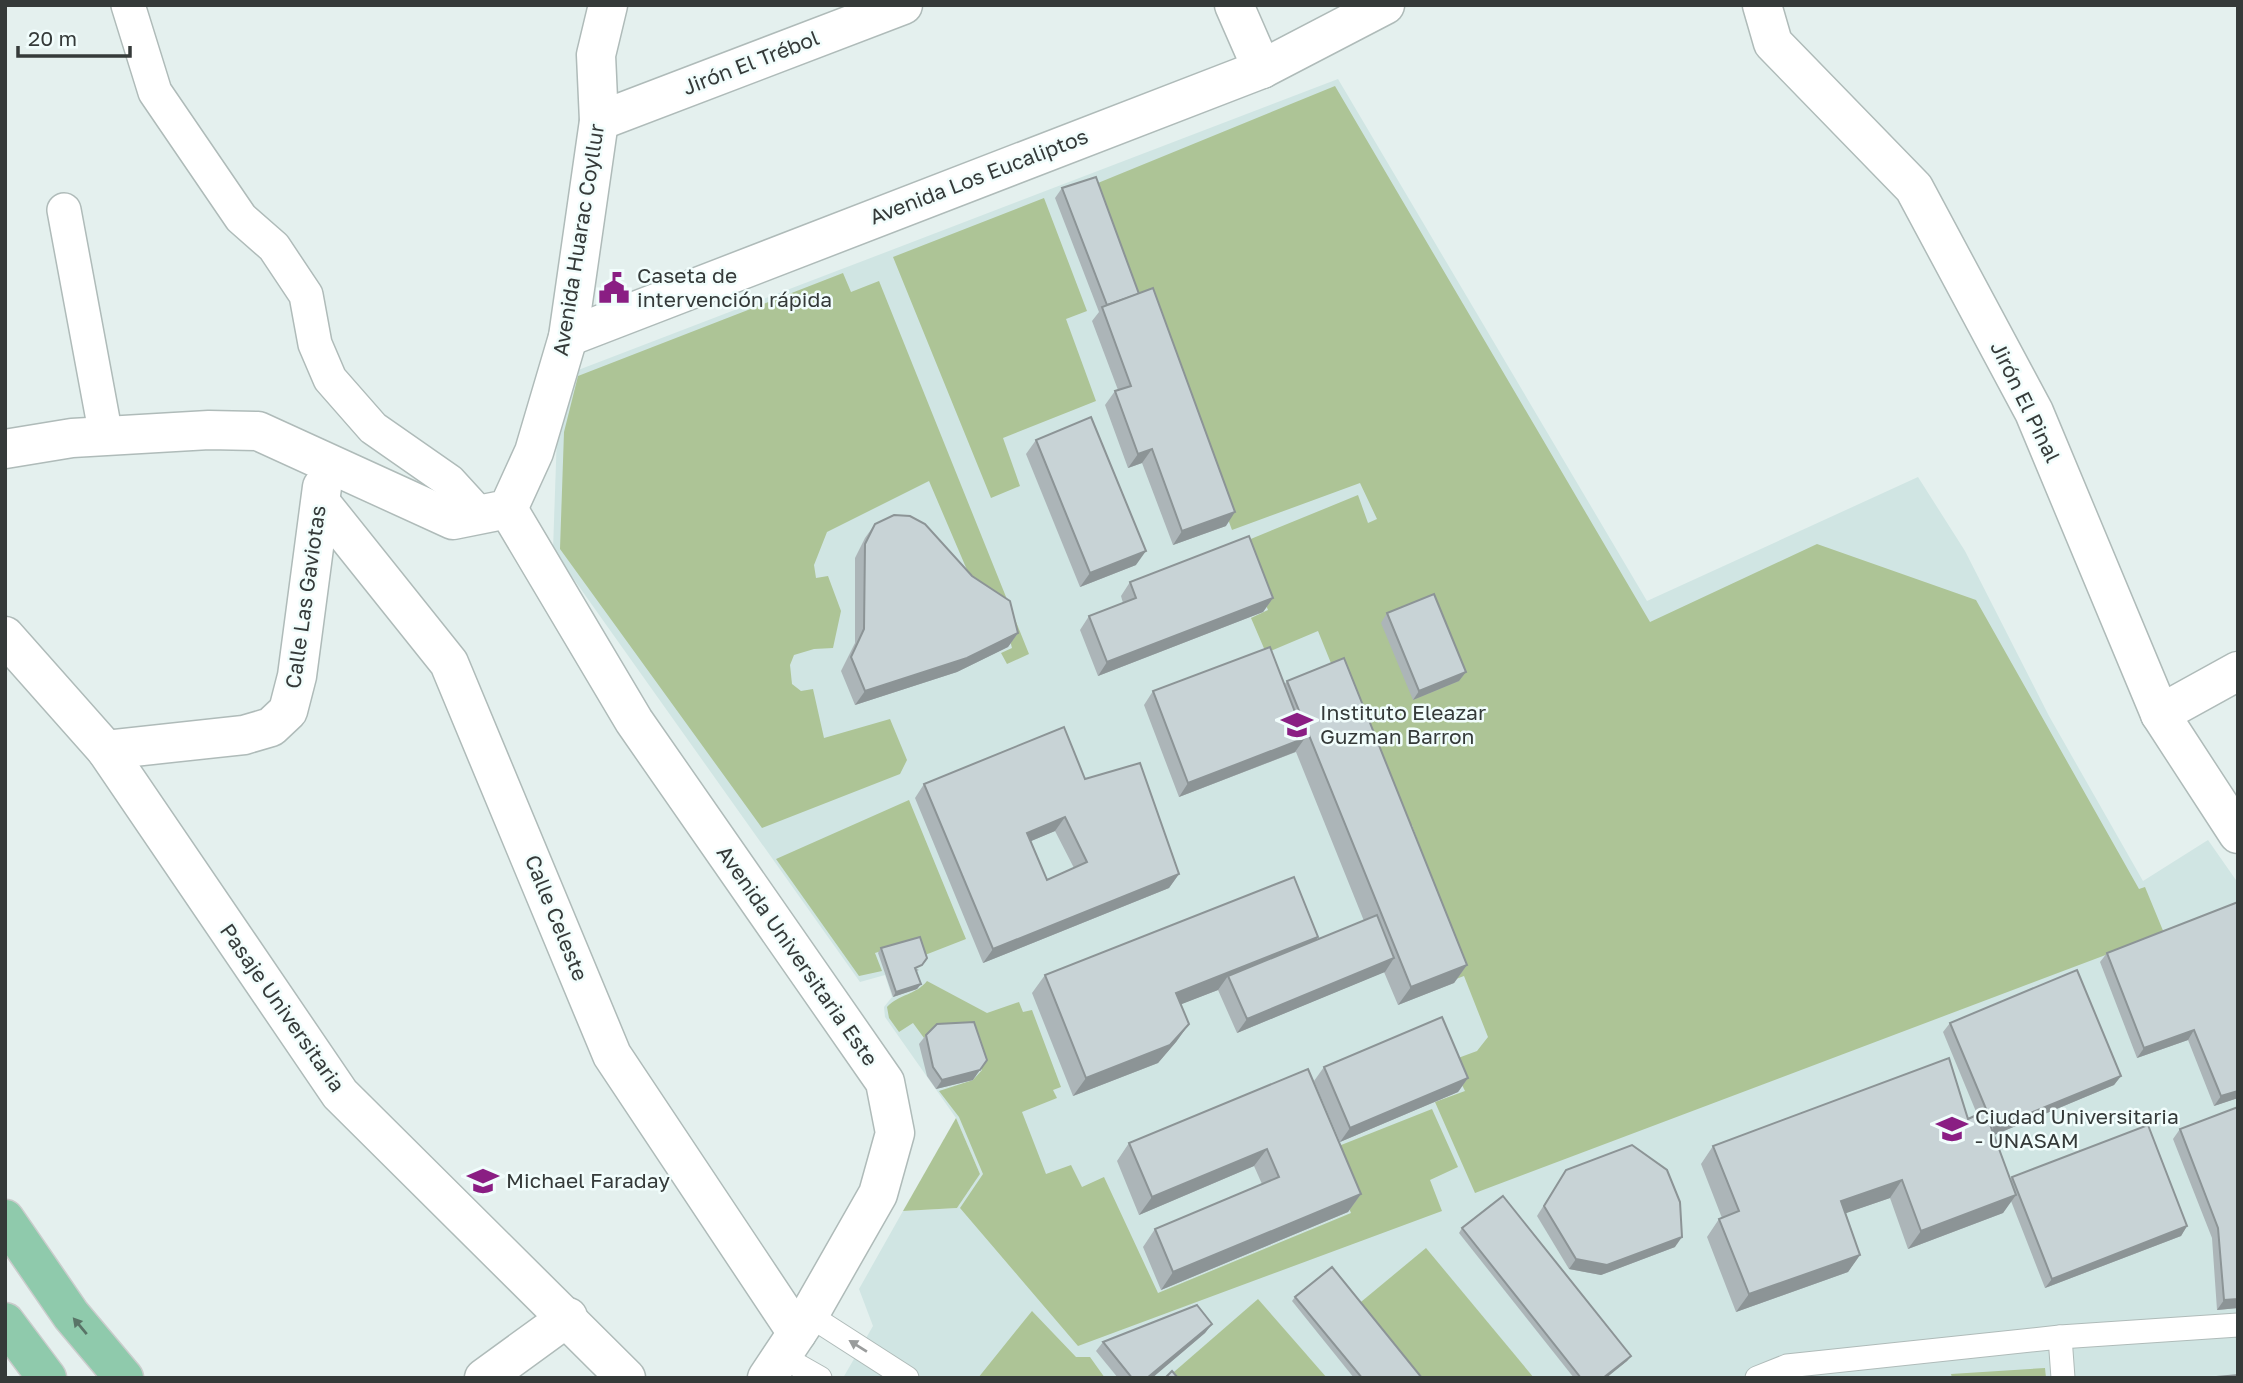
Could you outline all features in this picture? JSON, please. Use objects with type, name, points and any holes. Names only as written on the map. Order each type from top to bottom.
[{"type":"main road","points":[[5,1219],[71,1315],[124,1378]]},
{"type":"main road","points":[[5,1322],[47,1378]]},
{"type":"street","points":[[128,5],[155,92],[241,218],[274,247],[306,295],[315,344],[330,379],[373,428],[449,481],[481,515]]},
{"type":"street","name":"Avenida Huarac Coyllur","points":[[481,515],[534,452],[568,337],[599,121],[596,55],[608,5]]},
{"type":"street","name":"Jirón El Trébol","points":[[599,121],[903,5]]},
{"type":"street","points":[[1234,5],[1262,69]]},
{"type":"street","name":"Avenida Los Eucaliptos","points":[[568,337],[1262,69],[1385,5]]},
{"type":"street","name":"Jirón El Pinal","points":[[1762,5],[1773,43],[1914,188],[2034,412],[2160,714],[2238,834]]},
{"type":"street","points":[[64,210],[106,436]]},
{"type":"street","points":[[5,449],[106,436],[258,431],[324,460],[481,515]]},
{"type":"street","name":"Calle Las Gaviotas","points":[[106,750],[244,735],[271,727],[288,711],[297,676],[321,503],[324,460]]},
{"type":"street","name":"Calle Celeste","points":[[321,503],[449,663],[612,1055],[789,1346]]},
{"type":"street","name":"Avenida Universitaria Este","points":[[481,515],[534,550],[634,721],[885,1082],[895,1133],[878,1194],[789,1346]]},
{"type":"street","name":"Pasaje Universitaria","points":[[5,636],[106,750],[340,1094],[568,1317],[626,1378]]},
{"type":"street","points":[[2160,714],[2238,671]]},
{"type":"street","points":[[484,1378],[568,1317]]},
{"type":"lane","points":[[1757,1378],[1787,1366],[2060,1338],[2238,1325]]},
{"type":"lane","points":[[2060,1338],[2063,1378]]},
{"type":"lane","points":[[789,1346],[820,1378]]},
{"type":"lane","points":[[789,1346],[907,1378]]},
{"type":"shaded area","points":[[1338,79],[1647,601],[1918,477],[1965,551],[2049,716],[2143,881],[2208,840],[2238,883],[2238,1378],[843,1378],[873,1326],[859,1289],[903,1211],[957,1208],[980,1174],[956,1118],[885,1017],[884,1007],[892,997],[885,975],[860,982],[553,550],[557,434],[573,372]]},
{"type":"green space","points":[[1335,86],[1650,622],[1817,544],[1976,600],[2139,889],[2145,887],[2164,933],[1475,1193],[1435,1102],[1465,1091],[1450,1061],[1477,1051],[1488,1037],[1464,976],[1456,979],[1442,907],[1412,825],[1398,829],[1318,631],[1266,653],[1251,618],[1268,610],[1241,543],[1358,495],[1368,523],[1377,519],[1360,483],[1232,530],[1145,295],[1135,297],[1093,185]]},
{"type":"green space","points":[[1044,198],[1087,311],[1066,319],[1096,401],[1003,438],[1020,486],[991,498],[893,257]]},
{"type":"green space","points":[[843,273],[851,292],[879,281],[1029,654],[1007,664],[1001,653],[1012,648],[1003,614],[979,598],[929,481],[827,532],[814,565],[816,578],[828,576],[841,611],[833,648],[814,649],[794,655],[790,665],[792,684],[801,691],[813,689],[824,738],[890,719],[907,760],[900,774],[762,828],[560,549],[564,432],[578,376]]},
{"type":"green space","points":[[909,800],[966,939],[925,955],[919,939],[875,953],[882,971],[859,976],[776,859]]},
{"type":"green space","points":[[927,981],[987,1013],[1019,1002],[1023,1012],[1032,1010],[1061,1087],[1053,1090],[1057,1098],[1022,1112],[1046,1174],[1071,1165],[1082,1187],[1104,1177],[1158,1293],[1351,1213],[1326,1151],[1432,1109],[1458,1167],[1430,1180],[1442,1211],[1078,1346],[960,1208],[983,1174],[959,1117],[939,1091],[973,1080],[982,1070],[968,1030],[930,1031],[924,1038],[913,1023],[899,1032],[889,1018],[887,1007]]},
{"type":"green space","points":[[956,1118],[980,1174],[957,1208],[903,1211]]},
{"type":"green space","points":[[1426,1248],[1534,1378],[1386,1378],[1338,1321]]},
{"type":"green space","points":[[1258,1299],[1327,1378],[1167,1378]]},
{"type":"green space","points":[[1032,1311],[1076,1357],[1090,1357],[1105,1378],[978,1378]]},
{"type":"green space","points":[[2045,1368],[2046,1378],[1952,1378],[1951,1374]]},
{"type":"building","points":[[1096,177],[1139,294],[1107,305],[1062,188]]},
{"type":"building","points":[[1153,288],[1235,512],[1182,531],[1152,449],[1138,454],[1115,391],[1131,386],[1102,307]]},
{"type":"building","points":[[1091,417],[1146,551],[1090,573],[1036,440]]},
{"type":"building","points":[[894,515],[910,516],[925,524],[972,576],[1010,601],[1018,633],[967,658],[865,691],[851,657],[864,629],[865,544],[875,524]]},
{"type":"building","points":[[1249,536],[1273,598],[1107,662],[1089,616],[1136,598],[1130,582]]},
{"type":"building","points":[[1434,594],[1466,672],[1419,691],[1387,613]]},
{"type":"building","points":[[1270,647],[1305,738],[1188,783],[1153,691]]},
{"type":"building","points":[[1344,658],[1467,965],[1411,987],[1287,681]]},
{"type":"building","points":[[1064,727],[1085,779],[1140,763],[1179,874],[993,949],[924,784]],"holes":[[[1065,817],[1087,862],[1047,880],[1027,833]]]},
{"type":"building","points":[[1294,877],[1318,937],[1176,993],[1189,1024],[1170,1045],[1086,1078],[1045,975]]},
{"type":"building","points":[[2238,902],[2238,1091],[2221,1096],[2194,1030],[2144,1048],[2107,953]]},
{"type":"building","points":[[1377,915],[1394,958],[1247,1019],[1228,976]]},
{"type":"building","points":[[920,937],[927,958],[922,965],[915,968],[921,984],[896,992],[881,948]]},
{"type":"building","points":[[2077,970],[2121,1076],[1994,1128],[1950,1023]]},
{"type":"building","points":[[1442,1017],[1468,1078],[1350,1128],[1324,1067]]},
{"type":"building","points":[[974,1022],[987,1060],[980,1070],[942,1080],[933,1067],[926,1035],[937,1024]]},
{"type":"building","points":[[1949,1058],[1968,1119],[1985,1111],[2016,1195],[1921,1231],[1902,1180],[1841,1201],[1860,1255],[1749,1294],[1719,1219],[1739,1211],[1713,1146]]},
{"type":"building","points":[[1308,1069],[1361,1194],[1173,1272],[1155,1229],[1279,1177],[1267,1149],[1152,1197],[1129,1143]]},
{"type":"building","points":[[2238,1107],[2238,1299],[2224,1300],[2218,1228],[2180,1129]]},
{"type":"building","points":[[2148,1125],[2187,1226],[2052,1279],[2012,1177]]},
{"type":"building","points":[[1632,1145],[1667,1170],[1680,1202],[1682,1237],[1607,1265],[1576,1259],[1544,1206],[1566,1170]]},
{"type":"building","points":[[1503,1196],[1631,1356],[1603,1378],[1581,1378],[1462,1228]]},
{"type":"building","points":[[1332,1267],[1422,1378],[1362,1378],[1295,1297]]},
{"type":"building","points":[[1197,1305],[1212,1324],[1147,1378],[1132,1378],[1103,1342]]},
{"type":"building","points":[[1172,1371],[1178,1378],[1165,1378]]},
{"type":"building","points":[[2238,1375],[2238,1378],[2217,1378],[2217,1377]]},
{"type":"place","name":"Caseta de intervención rápida","points":[[614,288]]},
{"type":"place","name":"Instituto Eleazar Guzman Barron","points":[[1297,725]]},
{"type":"place","name":"Ciudad Universitaria - UNASAM","points":[[1952,1129]]},
{"type":"place","name":"Michael Faraday","points":[[483,1181]]}]
